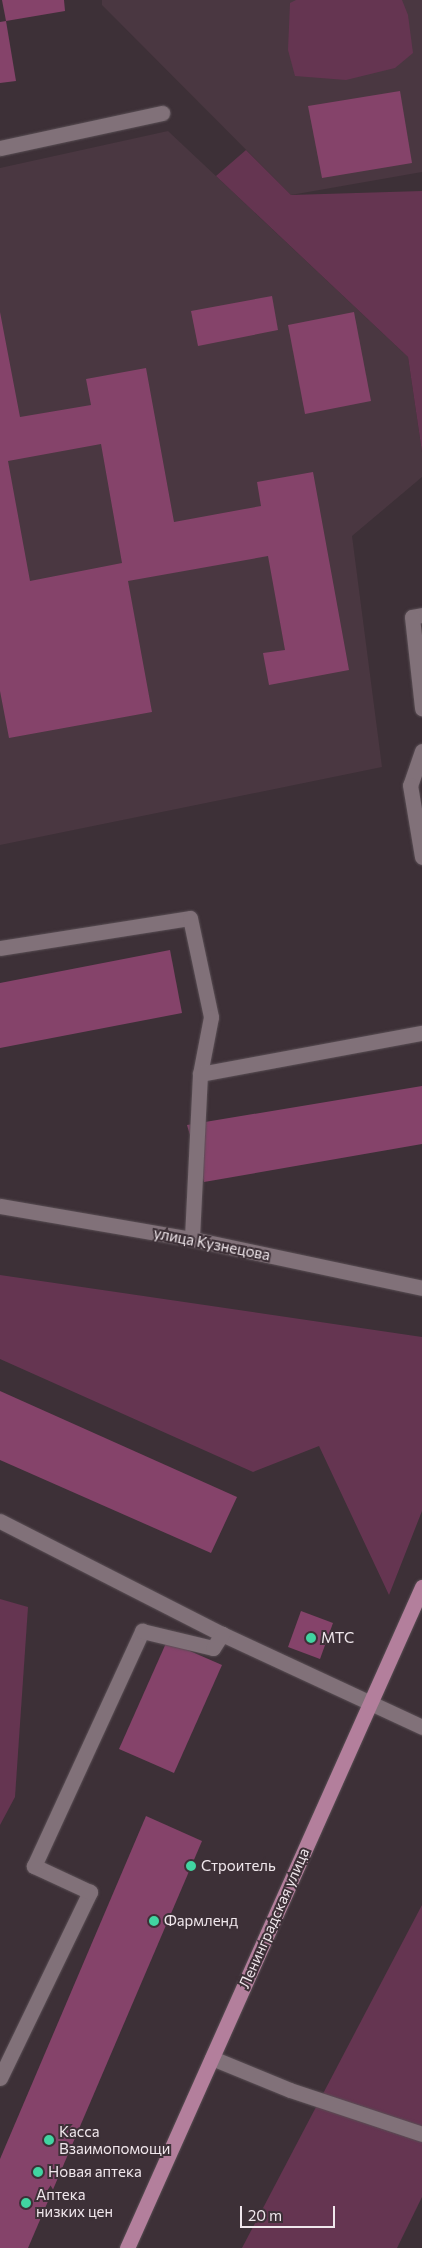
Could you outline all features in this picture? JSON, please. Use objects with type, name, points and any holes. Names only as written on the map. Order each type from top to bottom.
[{"type":"main road","name":"Ленинградская улица","points":[[127,2248],[422,1587]]},
{"type":"street","points":[[0,148],[162,113]]},
{"type":"street","points":[[422,615],[412,617],[422,708]]},
{"type":"street","points":[[422,751],[410,785],[422,857]]},
{"type":"street","points":[[0,948],[190,918],[211,1017],[200,1074],[192,1239]]},
{"type":"street","points":[[200,1074],[422,1033]]},
{"type":"street","name":"улица Кузнецова","points":[[0,1206],[192,1239],[422,1288]]},
{"type":"street","points":[[0,1521],[222,1634],[422,1727]]},
{"type":"street","points":[[0,2078],[90,1892],[34,1866],[142,1631],[213,1648],[222,1634]]},
{"type":"street","points":[[212,2058],[290,2090],[422,2134]]},
{"type":"shaded area","points":[[102,0],[422,0],[422,172],[291,195],[102,5]]},
{"type":"shaded area","points":[[296,0],[402,0],[408,15],[413,53],[395,68],[346,80],[295,76],[288,50],[290,3]]},
{"type":"shaded area","points":[[168,131],[408,357],[422,452],[422,477],[352,536],[382,767],[0,845],[0,168]]},
{"type":"shaded area","points":[[246,150],[291,195],[422,191],[422,452],[408,357],[216,176]]},
{"type":"shaded area","points":[[0,1275],[422,1337],[422,1511],[389,1595],[319,1446],[253,1472],[0,1359]]},
{"type":"shaded area","points":[[0,1599],[28,1607],[15,1797],[0,1825]]},
{"type":"shaded area","points":[[422,1905],[422,2197],[397,2248],[242,2248]]},
{"type":"building","points":[[2,0],[64,0],[65,11],[6,21]]},
{"type":"building","points":[[6,21],[16,81],[0,83],[0,22]]},
{"type":"building","points":[[400,91],[412,163],[322,178],[308,106]]},
{"type":"building","points":[[272,296],[278,330],[198,346],[191,311]]},
{"type":"building","points":[[0,312],[20,417],[91,405],[86,379],[146,368],[174,522],[261,506],[257,482],[313,472],[349,670],[269,685],[263,653],[285,650],[268,556],[128,581],[152,712],[9,738],[0,691]],"holes":[[[101,444],[122,563],[30,581],[8,461]]]},
{"type":"building","points":[[354,312],[371,401],[305,414],[288,325]]},
{"type":"building","points":[[170,950],[182,1013],[0,1048],[0,983]]},
{"type":"building","points":[[422,1086],[422,1144],[204,1182],[187,1125]]},
{"type":"building","points":[[0,1391],[237,1497],[211,1553],[0,1460]]},
{"type":"building","points":[[301,1611],[333,1623],[320,1659],[288,1647]]},
{"type":"building","points":[[167,1641],[222,1665],[174,1773],[119,1749]]},
{"type":"building","points":[[146,1816],[202,1841],[28,2248],[0,2248],[0,2159]]},
{"type":"place","name":"МТС","points":[[311,1638]]},
{"type":"place","name":"Строитель","points":[[191,1866]]},
{"type":"place","name":"Фармленд","points":[[154,1921]]},
{"type":"place","name":"Касса Взаимопомощи","points":[[49,2140]]},
{"type":"place","name":"Новая аптека","points":[[38,2172]]},
{"type":"place","name":"Аптека низких цен","points":[[26,2203]]}]
